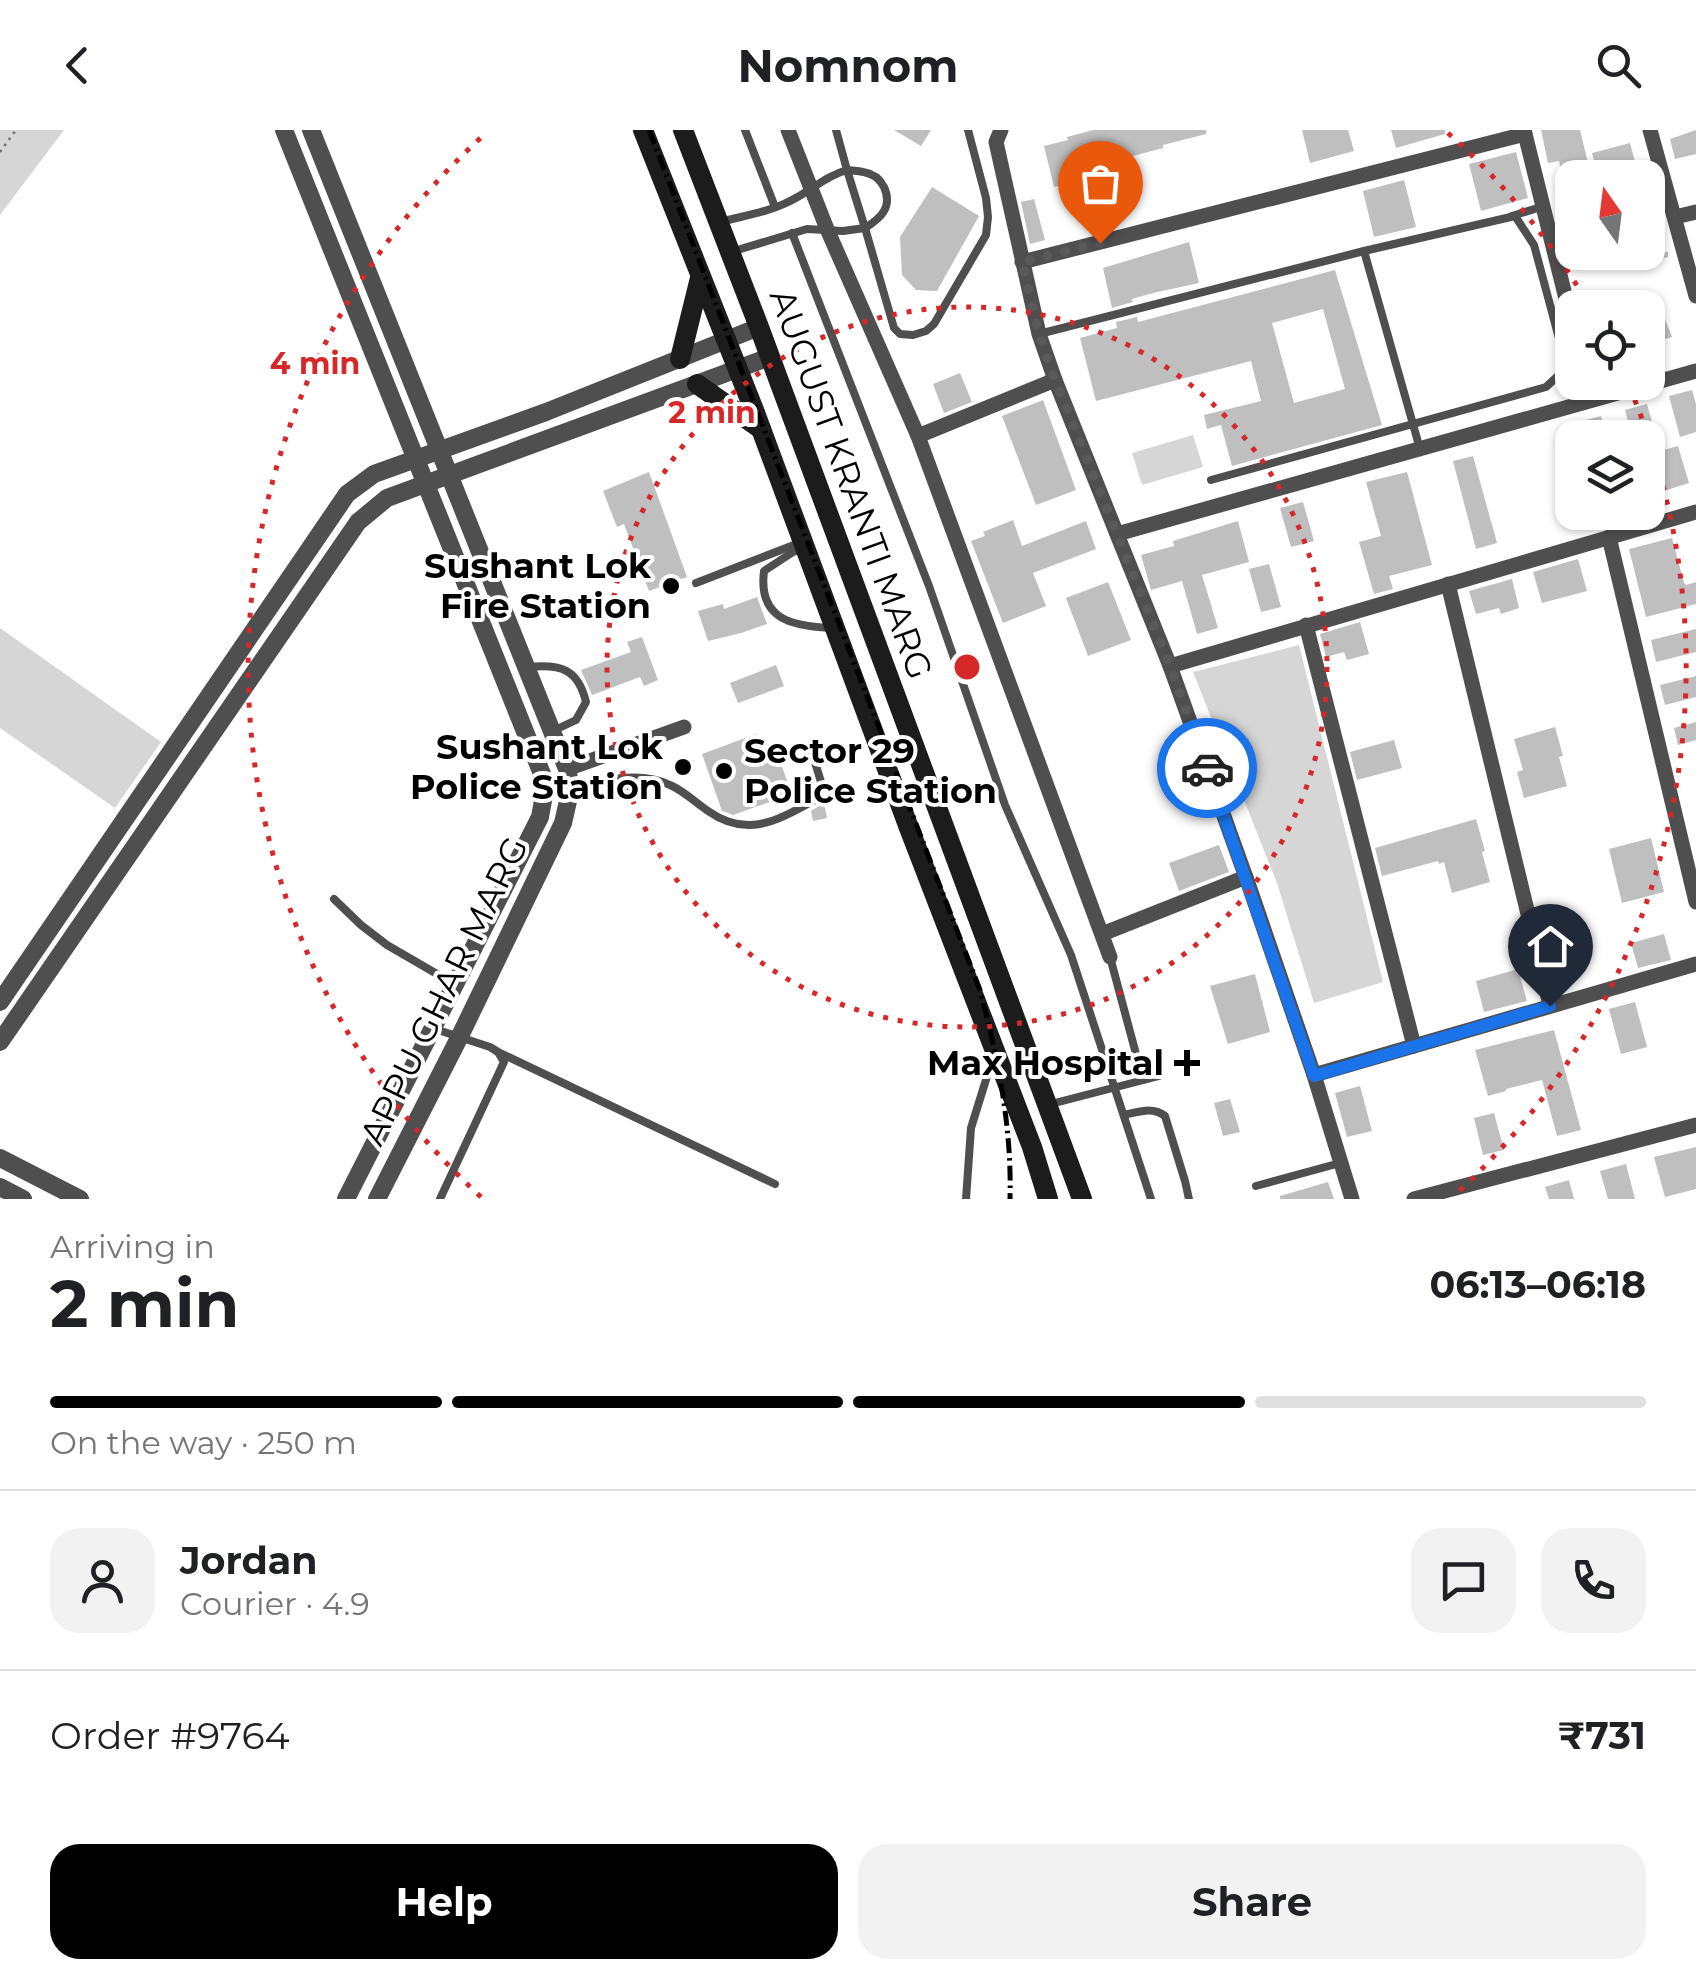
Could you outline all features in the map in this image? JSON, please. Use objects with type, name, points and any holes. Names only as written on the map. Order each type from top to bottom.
[{"type":"main road","name":"AUGUST KRANTI MARG","points":[[643,130],[761,429],[1032,1147],[1048,1199]]},
{"type":"main road","name":"AUGUST KRANTI MARG","points":[[683,130],[1082,1199]]},
{"type":"main road","points":[[680,359],[700,276]]},
{"type":"main road","points":[[697,384],[761,429]]},
{"type":"street","points":[[284,130],[546,784],[571,788]]},
{"type":"street","name":"APPU GHAR MARG","points":[[311,130],[567,769],[571,788],[563,823],[377,1199]]},
{"type":"street","points":[[788,130],[826,229],[918,436],[1110,956]]},
{"type":"street","points":[[1001,130],[996,142],[1039,334],[1170,666],[1314,1076],[1352,1199]]},
{"type":"street","points":[[1650,130],[1696,296]]},
{"type":"street","points":[[1022,262],[1525,132],[1564,290]]},
{"type":"street","points":[[1675,217],[1696,212]]},
{"type":"street","points":[[0,1002],[347,494],[374,474],[546,412],[759,327]]},
{"type":"street","points":[[0,1042],[358,522],[388,498],[770,356]]},
{"type":"street","points":[[1117,534],[1696,371]]},
{"type":"street","points":[[918,436],[1055,380]]},
{"type":"street","points":[[1170,666],[1696,512]]},
{"type":"street","points":[[1609,537],[1692,872],[1696,902]]},
{"type":"street","points":[[1448,584],[1550,1006]]},
{"type":"street","points":[[1306,625],[1414,1046]]},
{"type":"street","points":[[567,769],[684,727]]},
{"type":"street","name":"APPU GHAR MARG","points":[[346,1199],[540,817],[546,784]]},
{"type":"street","points":[[1102,934],[1246,877]]},
{"type":"street","points":[[1314,1076],[1696,964]]},
{"type":"street","points":[[1414,1199],[1696,1125]]},
{"type":"street","points":[[0,1158],[80,1199]]},
{"type":"street","points":[[0,1187],[23,1199]]},
{"type":"lane","points":[[745,130],[774,207]]},
{"type":"lane","points":[[836,130],[894,328],[900,334],[926,330],[934,324],[986,235],[986,198],[968,130]]},
{"type":"lane","points":[[718,222],[794,200],[847,170],[874,176],[886,192],[888,203],[884,211],[864,228],[808,229],[730,252]]},
{"type":"lane","points":[[1039,334],[1544,206]]},
{"type":"lane","points":[[1211,480],[1546,387],[1559,375],[1560,342],[1534,245],[1520,221],[1512,216]]},
{"type":"lane","points":[[792,232],[929,586],[1005,805],[1070,955],[1152,1199]]},
{"type":"lane","points":[[1364,251],[1420,449]]},
{"type":"lane","points":[[696,583],[804,544]]},
{"type":"lane","points":[[804,544],[764,571],[765,598],[773,612],[786,622],[835,629]]},
{"type":"lane","points":[[525,667],[550,665],[569,672],[582,686],[586,702],[576,720],[552,732]]},
{"type":"lane","points":[[571,788],[619,778],[670,784],[725,822],[750,827],[784,817],[816,800],[820,782],[810,746]]},
{"type":"lane","points":[[334,899],[387,946],[456,985]]},
{"type":"lane","points":[[1110,956],[1143,1080]]},
{"type":"lane","points":[[434,1029],[498,1052],[775,1184]]},
{"type":"lane","points":[[440,1199],[502,1069],[498,1052]]},
{"type":"lane","points":[[966,1199],[971,1128],[995,1052]]},
{"type":"lane","points":[[1046,1106],[1159,1076]]},
{"type":"lane","points":[[1124,1116],[1150,1109],[1165,1116],[1188,1199]]},
{"type":"lane","points":[[1256,1186],[1340,1163]]},
{"type":"path","points":[[0,152],[16,130]]},
{"type":"shaded area","points":[[0,130],[64,130],[0,215]]},
{"type":"shaded area","points":[[1193,435],[1203,467],[1142,485],[1132,453]]},
{"type":"shaded area","points":[[0,628],[161,742],[115,808],[0,728]]},
{"type":"shaded area","points":[[1299,645],[1383,982],[1314,1003],[1277,883],[1193,672]]},
{"type":"building","points":[[894,130],[931,130],[921,146]]},
{"type":"building","points":[[1093,130],[1206,130],[1206,134],[1096,169],[1109,221],[1091,225],[1080,181],[1054,187],[1044,146]]},
{"type":"building","points":[[1302,130],[1348,130],[1354,151],[1310,163]]},
{"type":"building","points":[[1391,130],[1445,130],[1445,134],[1396,148]]},
{"type":"building","points":[[1541,130],[1580,130],[1587,160],[1548,163]]},
{"type":"building","points":[[1696,130],[1696,154],[1675,159],[1670,139]]},
{"type":"building","points":[[1630,143],[1634,160],[1594,160],[1592,153]]},
{"type":"building","points":[[1516,152],[1528,198],[1481,211],[1469,164]]},
{"type":"building","points":[[1404,180],[1416,227],[1374,237],[1363,191]]},
{"type":"building","points":[[932,187],[979,216],[937,291],[916,290],[902,275],[900,237]]},
{"type":"building","points":[[1034,199],[1045,240],[1030,244],[1021,202]]},
{"type":"building","points":[[1189,242],[1199,283],[1132,299],[1133,302],[1112,308],[1103,268]]},
{"type":"building","points":[[1335,270],[1382,425],[1232,466],[1221,425],[1207,429],[1204,415],[1261,401],[1251,361],[1096,401],[1080,338],[1117,328],[1116,322],[1137,317],[1138,322]],"holes":[[[1323,309],[1345,389],[1294,403],[1272,323]]]},
{"type":"building","points":[[1665,319],[1672,337],[1665,339]]},
{"type":"building","points":[[960,373],[972,402],[944,413],[933,384]]},
{"type":"building","points":[[1692,390],[1696,432],[1680,437],[1669,396]]},
{"type":"building","points":[[1043,400],[1076,490],[1036,505],[1002,416]]},
{"type":"building","points":[[1647,404],[1651,420],[1628,420],[1625,410]]},
{"type":"building","points":[[1678,446],[1689,483],[1665,491],[1665,450]]},
{"type":"building","points":[[1473,456],[1497,543],[1476,549],[1453,461]]},
{"type":"building","points":[[649,472],[687,577],[649,591],[624,524],[617,527],[603,491]]},
{"type":"building","points":[[1407,472],[1432,565],[1389,576],[1393,589],[1374,594],[1359,542],[1381,536],[1366,482]]},
{"type":"building","points":[[1303,502],[1314,541],[1291,547],[1280,508]]},
{"type":"building","points":[[1013,520],[1022,546],[1086,521],[1096,549],[1033,573],[1046,606],[1003,623],[971,541]]},
{"type":"building","points":[[1238,521],[1249,562],[1202,575],[1218,628],[1197,634],[1182,581],[1151,590],[1141,555]]},
{"type":"building","points":[[1672,538],[1684,583],[1696,582],[1696,604],[1646,617],[1629,549]]},
{"type":"building","points":[[1578,559],[1587,591],[1542,603],[1533,572]]},
{"type":"building","points":[[1269,564],[1281,607],[1261,612],[1249,569]]},
{"type":"building","points":[[1512,579],[1519,608],[1501,614],[1499,608],[1476,614],[1469,591]]},
{"type":"building","points":[[1108,582],[1131,640],[1088,656],[1066,598]]},
{"type":"building","points":[[757,597],[767,624],[708,641],[698,611],[723,604],[724,609]]},
{"type":"building","points":[[1360,622],[1369,654],[1347,660],[1344,652],[1326,657],[1320,634]]},
{"type":"building","points":[[1696,629],[1696,652],[1656,662],[1651,640]]},
{"type":"building","points":[[642,637],[658,680],[644,686],[640,677],[592,695],[581,670],[631,652],[627,642]]},
{"type":"building","points":[[776,665],[784,686],[738,703],[730,683]]},
{"type":"building","points":[[1696,676],[1696,697],[1665,705],[1660,685]]},
{"type":"building","points":[[1696,722],[1696,740],[1678,745],[1674,728]]},
{"type":"building","points":[[1555,727],[1567,786],[1524,798],[1517,772],[1523,770],[1514,739]]},
{"type":"building","name":"Sector 29 Police Station","points":[[756,734],[762,750],[774,745],[792,794],[733,815],[722,811],[702,754]]},
{"type":"building","points":[[1394,740],[1402,768],[1357,780],[1350,752]]},
{"type":"building","points":[[824,803],[827,818],[813,821],[811,811]]},
{"type":"building","points":[[1476,819],[1490,882],[1452,893],[1444,862],[1438,861],[1382,876],[1375,848]]},
{"type":"building","points":[[1651,838],[1664,892],[1622,903],[1609,849]]},
{"type":"building","points":[[1219,845],[1229,872],[1179,891],[1169,863]]},
{"type":"building","points":[[1664,934],[1671,960],[1638,968],[1631,943]]},
{"type":"building","points":[[1518,969],[1527,1001],[1484,1012],[1476,981]]},
{"type":"building","points":[[1255,974],[1270,1032],[1228,1044],[1210,986]]},
{"type":"building","points":[[1635,1002],[1647,1047],[1621,1054],[1609,1009]]},
{"type":"building","points":[[1554,1030],[1581,1130],[1557,1136],[1542,1080],[1488,1096],[1475,1050]]},
{"type":"building","points":[[1360,1086],[1372,1131],[1347,1137],[1335,1093]]},
{"type":"building","points":[[1230,1099],[1240,1132],[1223,1136],[1214,1103]]},
{"type":"building","points":[[1494,1113],[1504,1150],[1483,1155],[1474,1118]]},
{"type":"building","points":[[1696,1147],[1696,1189],[1665,1197],[1654,1157]]},
{"type":"building","points":[[1626,1164],[1635,1199],[1608,1199],[1600,1171]]},
{"type":"building","points":[[1569,1180],[1574,1199],[1549,1199],[1545,1187]]},
{"type":"building","points":[[1328,1182],[1334,1199],[1280,1199],[1280,1196]]},
{"type":"railway","points":[[649,130],[980,990],[1002,1093],[1010,1199]]},
{"type":"way so far","points":[[1100,243],[1022,262],[1039,334],[1055,380],[1207,768]]},
{"type":"place","name":"Sushant Lok Fire Station","points":[[671,586]]},
{"type":"place","name":"Sushant Lok Police Station","points":[[683,767]]},
{"type":"place","name":"Sector 29 Police Station","points":[[724,771]]},
{"type":"place","name":"Max Hospital","points":[[1187,1063]]},
{"type":"route","points":[[1207,768],[1314,1076],[1550,1006]]}]
